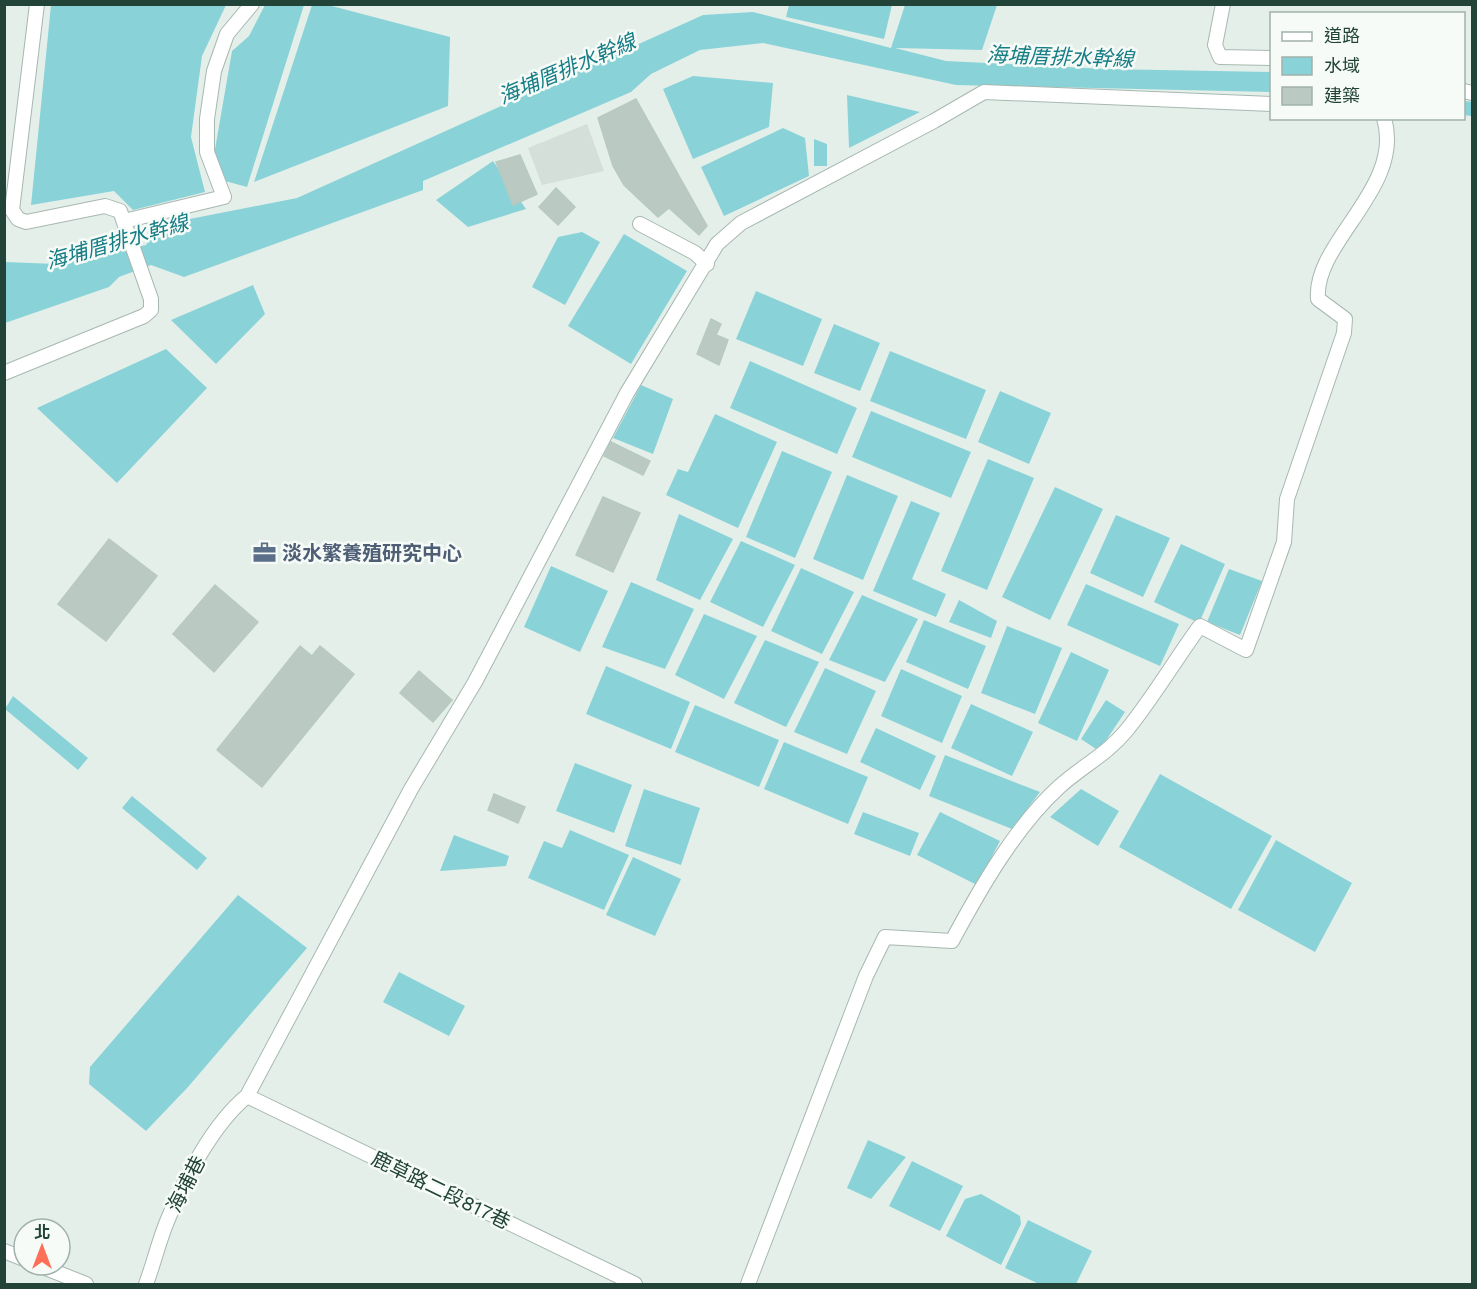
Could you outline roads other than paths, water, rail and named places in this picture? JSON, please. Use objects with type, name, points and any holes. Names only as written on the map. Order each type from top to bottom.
[{"type":"street","points":[[4,373],[144,316],[151,310],[151,299],[120,211],[105,206],[26,222],[18,219],[12,210],[38,4]]},
{"type":"street","points":[[124,221],[224,197],[207,152],[208,110],[214,71],[227,34],[252,4]]},
{"type":"street","points":[[1223,4],[1215,45],[1220,57],[1270,58]]},
{"type":"street","name":"海埔巷","points":[[146,1284],[168,1219],[200,1157],[229,1111],[247,1096],[411,789],[475,682],[627,393],[717,244],[741,223],[934,121],[984,92],[1270,104]]},
{"type":"street","points":[[748,1284],[866,976],[885,937],[952,941],[996,866],[1027,824],[1059,787],[1105,753],[1126,731],[1200,626],[1246,650],[1284,542],[1287,499],[1344,333],[1345,319],[1318,299],[1317,286],[1325,264],[1364,205],[1383,164],[1389,135],[1385,120]]},
{"type":"street","points":[[640,224],[695,253],[707,264]]},
{"type":"street","name":"鹿草路二段817巷","points":[[247,1096],[635,1284]]},
{"type":"street","points":[[68,1277],[86,1284]]},
{"type":"water","points":[[789,4],[892,5],[884,39],[786,17]]},
{"type":"water","points":[[51,5],[226,5],[202,56],[191,137],[205,192],[133,210],[114,191],[31,205]]},
{"type":"water","points":[[265,5],[304,5],[247,187],[225,181],[214,155],[232,51],[249,36]]},
{"type":"water","points":[[312,5],[328,5],[450,37],[448,106],[254,182]]},
{"type":"water","points":[[905,5],[997,5],[982,50],[895,48],[946,61],[1106,69],[1270,72],[1270,92],[956,85],[763,43],[700,50],[651,74],[631,92],[423,181],[423,190],[184,277],[151,265],[119,277],[109,287],[5,323],[5,262],[57,264],[146,245],[159,225],[297,198],[703,15],[753,12],[891,48]]},
{"type":"water","points":[[693,76],[773,83],[769,127],[693,159],[663,89]]},
{"type":"water","points":[[847,95],[920,112],[849,148]]},
{"type":"water","points":[[783,128],[805,138],[809,176],[724,216],[701,167]]},
{"type":"water","points":[[814,139],[827,144],[827,166],[814,166]]},
{"type":"water","points":[[493,161],[526,209],[468,227],[436,200]]},
{"type":"water","points":[[582,232],[600,242],[565,305],[532,287],[558,237]]},
{"type":"water","points":[[624,234],[687,271],[631,364],[568,326]]},
{"type":"water","points":[[253,285],[265,314],[216,364],[171,320]]},
{"type":"water","points":[[756,291],[822,319],[803,366],[736,339]]},
{"type":"water","points":[[834,324],[880,343],[860,391],[814,373]]},
{"type":"water","points":[[166,349],[207,388],[117,483],[37,408]]},
{"type":"water","points":[[890,351],[986,390],[966,439],[870,401]]},
{"type":"water","points":[[750,361],[857,408],[837,454],[730,408]]},
{"type":"water","points":[[641,385],[673,399],[653,454],[613,438]]},
{"type":"water","points":[[1000,391],[1051,413],[1029,464],[978,442]]},
{"type":"water","points":[[871,411],[971,452],[951,498],[852,457]]},
{"type":"water","points":[[715,414],[777,442],[738,528],[666,495],[678,469],[688,472]]},
{"type":"water","points":[[782,451],[832,472],[795,558],[746,537]]},
{"type":"water","points":[[988,459],[1034,478],[987,590],[941,571]]},
{"type":"water","points":[[847,475],[898,496],[863,580],[813,559]]},
{"type":"water","points":[[1055,487],[1103,509],[1050,620],[1002,597]]},
{"type":"water","points":[[911,501],[940,513],[912,579],[946,594],[936,617],[873,591]]},
{"type":"water","points":[[679,514],[733,539],[700,600],[656,580]]},
{"type":"water","points":[[1116,515],[1170,538],[1143,597],[1090,573]]},
{"type":"water","points":[[741,541],[795,565],[763,627],[710,602]]},
{"type":"water","points":[[1181,544],[1225,564],[1199,623],[1154,602]]},
{"type":"water","points":[[551,566],[608,591],[580,652],[524,627]]},
{"type":"water","points":[[801,568],[854,592],[822,654],[771,631]]},
{"type":"water","points":[[1229,569],[1262,581],[1240,635],[1207,622]]},
{"type":"water","points":[[631,582],[694,609],[665,669],[602,647]]},
{"type":"water","points":[[1086,584],[1179,624],[1160,666],[1067,625]]},
{"type":"water","points":[[862,595],[918,619],[885,682],[829,660]]},
{"type":"water","points":[[959,600],[997,621],[991,638],[949,622]]},
{"type":"water","points":[[704,614],[757,636],[724,699],[675,675]]},
{"type":"water","points":[[924,620],[986,646],[968,689],[906,662]]},
{"type":"water","points":[[1007,626],[1062,648],[1035,714],[981,693]]},
{"type":"water","points":[[765,640],[819,662],[786,727],[734,703]]},
{"type":"water","points":[[1071,652],[1109,670],[1077,741],[1038,723]]},
{"type":"water","points":[[606,666],[690,702],[671,749],[586,714]]},
{"type":"water","points":[[825,668],[876,691],[847,754],[794,732]]},
{"type":"water","points":[[901,669],[962,696],[942,743],[881,716]]},
{"type":"water","points":[[13,696],[88,758],[78,770],[5,709]]},
{"type":"water","points":[[1106,700],[1125,712],[1099,751],[1081,739]]},
{"type":"water","points":[[971,704],[1033,732],[1012,776],[951,748]]},
{"type":"water","points":[[695,705],[779,740],[759,787],[675,752]]},
{"type":"water","points":[[876,728],[936,756],[920,790],[860,762]]},
{"type":"water","points":[[784,742],[868,777],[848,824],[764,789]]},
{"type":"water","points":[[945,755],[1040,792],[1012,829],[929,796]]},
{"type":"water","points":[[575,763],[632,785],[614,833],[556,811]]},
{"type":"water","points":[[1160,774],[1272,836],[1231,909],[1119,847]]},
{"type":"water","points":[[644,789],[700,808],[681,865],[625,846]]},
{"type":"water","points":[[1081,789],[1119,811],[1098,846],[1050,817]]},
{"type":"water","points":[[132,796],[207,858],[197,870],[122,808]]},
{"type":"water","points":[[863,812],[919,833],[910,856],[854,834]]},
{"type":"water","points":[[940,812],[1000,841],[977,885],[917,855]]},
{"type":"water","points":[[570,830],[629,855],[604,910],[528,878],[544,841],[562,848]]},
{"type":"water","points":[[454,835],[509,856],[506,866],[440,871]]},
{"type":"water","points":[[1276,840],[1352,883],[1315,952],[1238,910]]},
{"type":"water","points":[[633,857],[681,879],[655,936],[606,915]]},
{"type":"water","points":[[238,895],[307,948],[188,1087],[146,1131],[89,1084],[90,1067]]},
{"type":"water","points":[[399,972],[465,1006],[449,1036],[383,1002]]},
{"type":"water","points":[[868,1140],[906,1157],[871,1199],[847,1188]]},
{"type":"water","points":[[912,1161],[963,1186],[940,1231],[889,1206]]},
{"type":"water","points":[[981,1194],[1020,1216],[1021,1224],[1001,1265],[946,1236],[965,1199]]},
{"type":"water","points":[[1028,1220],[1092,1251],[1076,1284],[1039,1284],[1005,1268]]},
{"type":"waterway","name":"海埔厝排水幹線","points":[[1465,108],[1472,109]]},
{"type":"place","name":"淡水繁養殖研究中心","points":[[264,553]]}]
